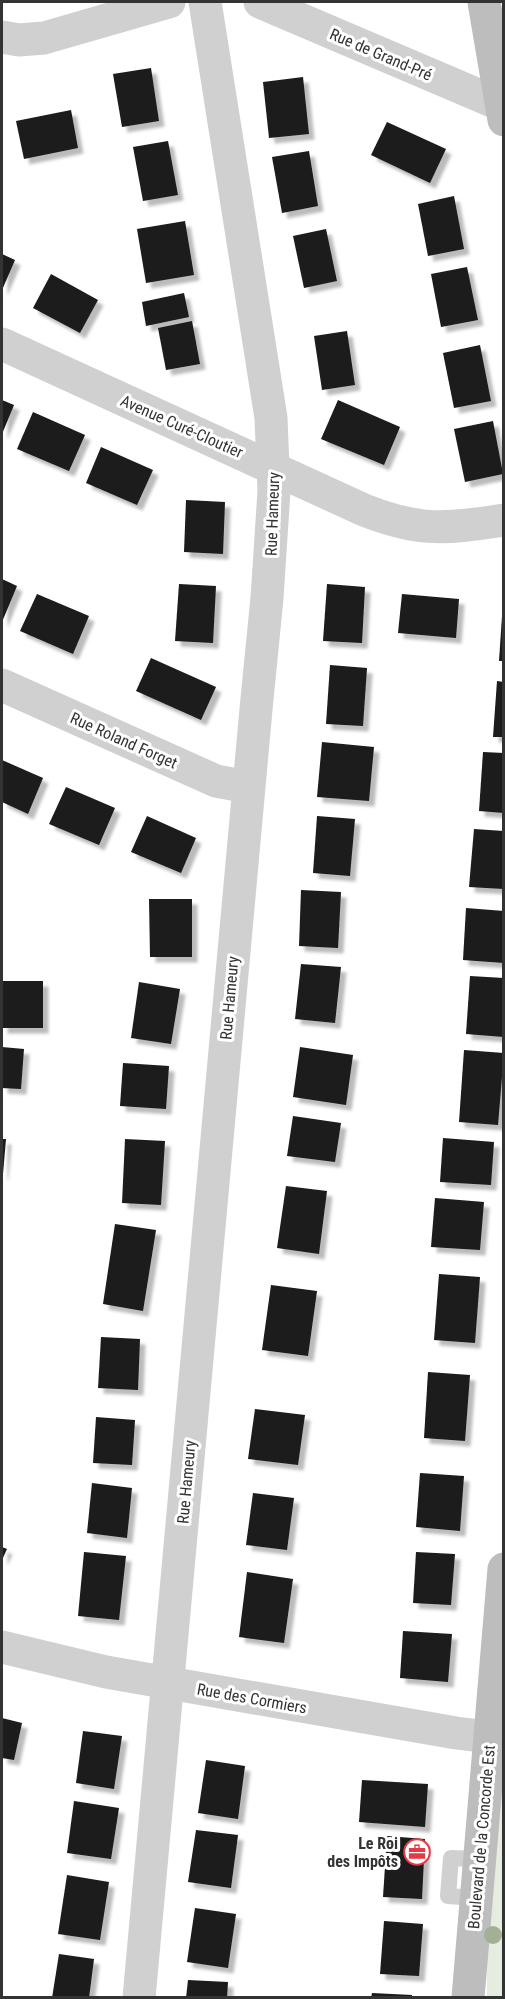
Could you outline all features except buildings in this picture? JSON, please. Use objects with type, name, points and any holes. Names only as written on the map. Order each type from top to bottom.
[{"type":"street","points":[[2,37],[19,40],[44,38],[168,2]]},
{"type":"street","name":"Rue Hameury","points":[[139,1998],[169,1683],[205,1251],[272,542],[274,468],[268,397],[205,2]]},
{"type":"street","name":"Rue de Grand-Pré","points":[[260,2],[503,110]]},
{"type":"street","points":[[484,2],[503,110]]},
{"type":"street","name":"Avenue Curé-Cloutier","points":[[2,344],[373,513],[415,526],[447,528],[504,520]]},
{"type":"street","name":"Rue Roland Forget","points":[[2,685],[216,781],[248,787]]},
{"type":"street","name":"Boulevard de la Concorde Est","points":[[468,1998],[479,1859],[496,1739],[504,1569]]},
{"type":"street","name":"Rue des Cormiers","points":[[2,1647],[106,1672],[496,1739]]},
{"type":"shaded area","points":[[500,1793],[503,1793],[503,1997],[487,1998],[487,1947]]},
{"type":"place","name":"Le Roi des Impôts","points":[[417,1852]]}]
